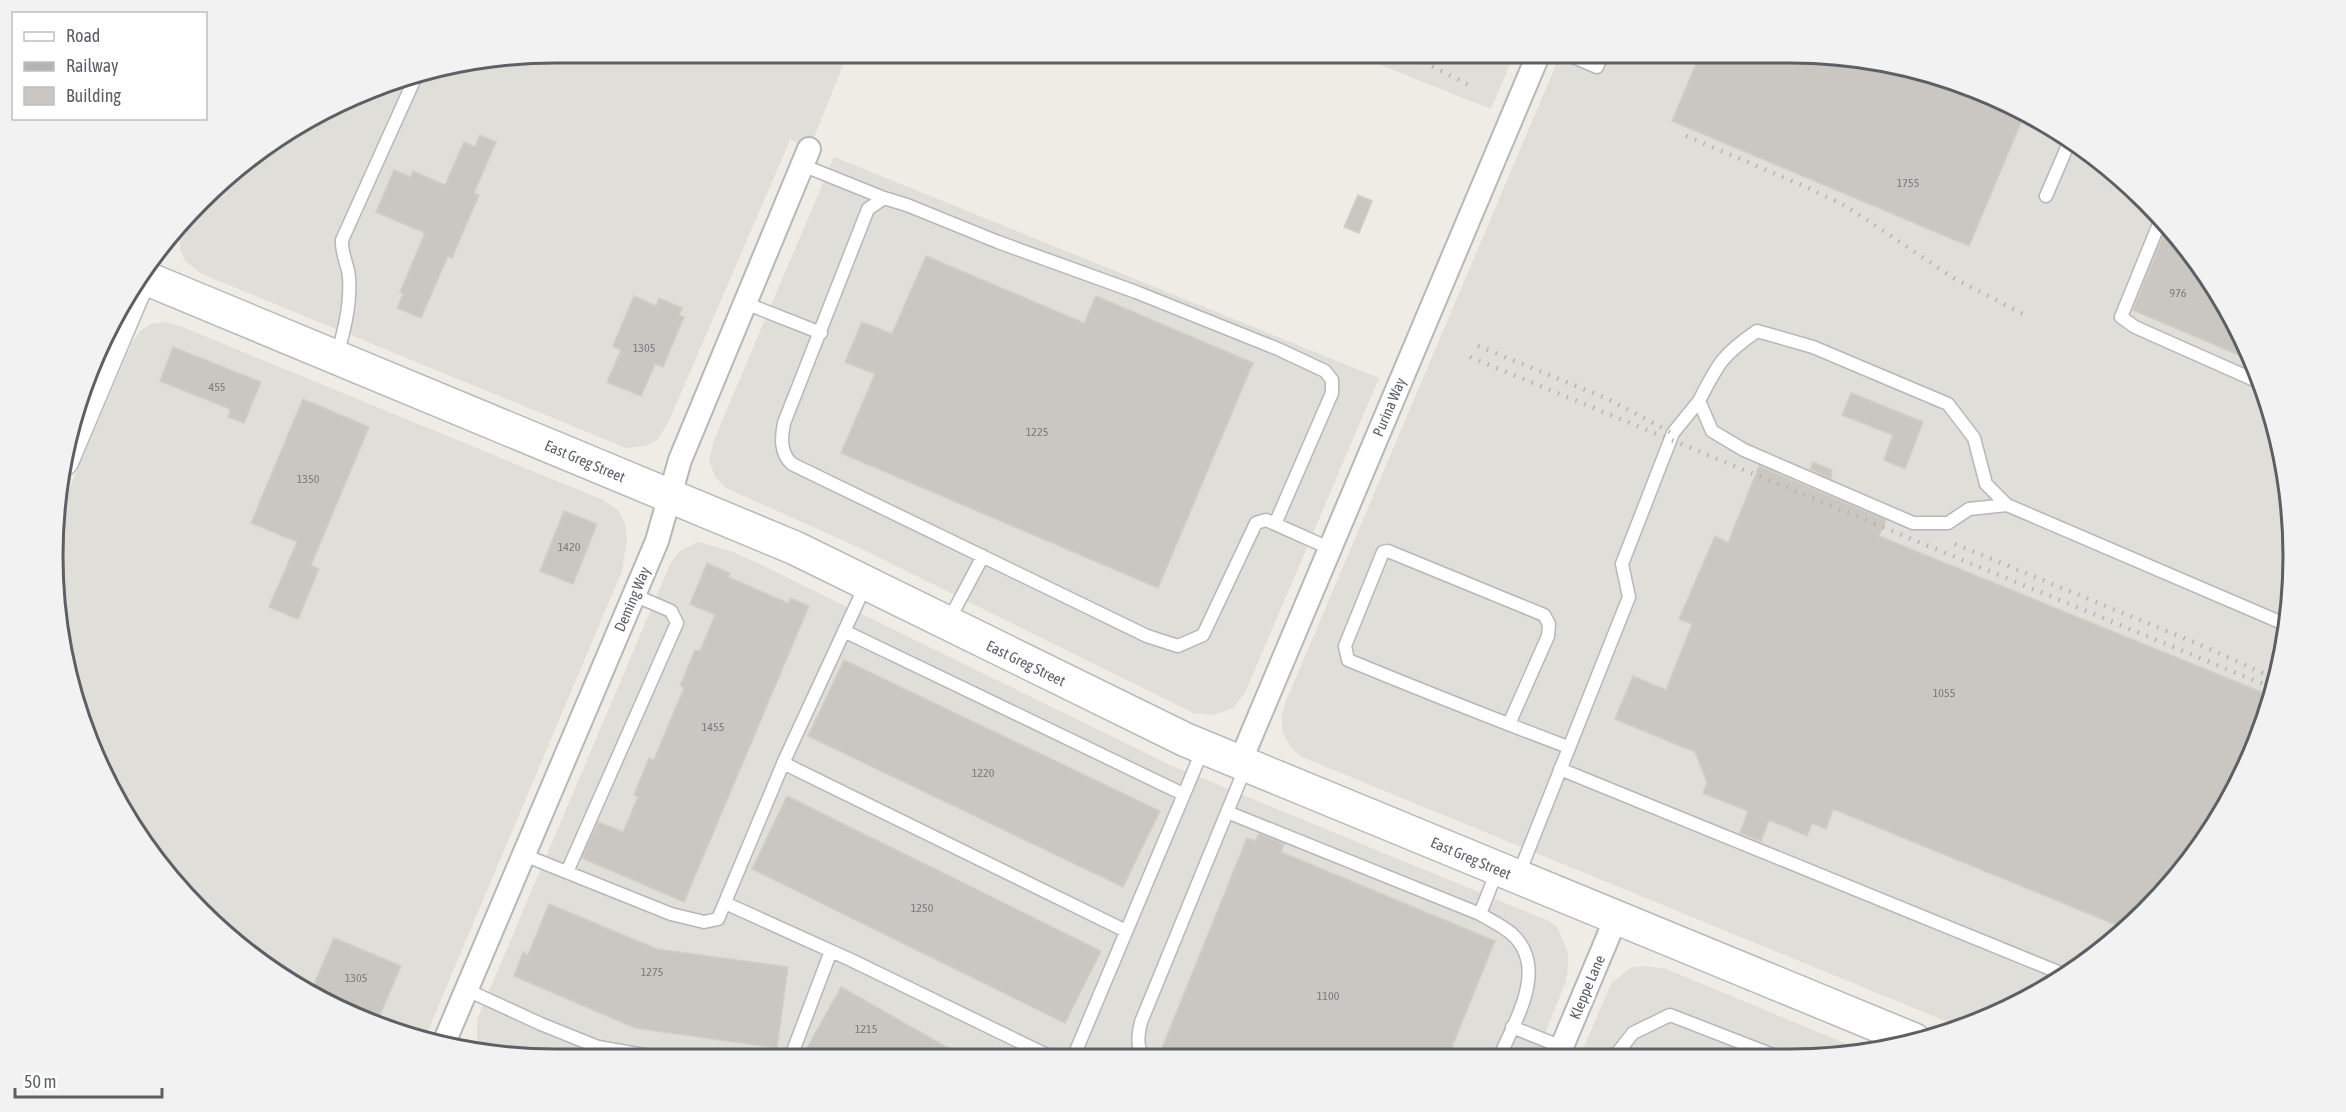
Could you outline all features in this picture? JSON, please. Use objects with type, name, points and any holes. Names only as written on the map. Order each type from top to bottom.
[{"type":"main road","name":"East Greg Street","points":[[148,279],[795,549],[1203,747],[1903,1036]]},
{"type":"main road","points":[[97,378],[108,350]]},
{"type":"street","name":"Purina Way","points":[[1243,764],[1329,548],[1534,63]]},
{"type":"street","name":"Deming Way","points":[[447,1037],[657,541],[680,460],[806,157]]},
{"type":"street","name":"Kleppe Lane","points":[[1561,1049],[1616,918]]},
{"type":"lane","points":[[337,358],[346,322],[349,275],[341,251],[342,240],[412,85]]},
{"type":"lane","points":[[2046,196],[2067,148]]},
{"type":"lane","points":[[806,157],[884,198],[1136,292],[1278,349],[1325,371],[1332,380],[1332,393],[1275,524]]},
{"type":"lane","points":[[884,198],[868,209],[783,430],[783,449],[788,461],[1147,636],[1178,645],[1203,635],[1256,523],[1266,520],[1329,548]]},
{"type":"lane","points":[[2158,227],[2121,317],[2135,327],[2249,378]]},
{"type":"lane","points":[[745,303],[821,333]]},
{"type":"lane","points":[[1480,914],[1508,873],[1560,769],[1629,597],[1622,564],[1673,433],[1699,401],[1718,364],[1732,348],[1757,331],[1813,347],[1948,404],[1974,438],[1986,484],[2007,505],[2279,621]]},
{"type":"lane","points":[[1699,401],[1712,431],[1744,450],[1913,523],[1948,522],[1969,509],[2007,505]]},
{"type":"lane","points":[[1509,724],[1548,636],[1549,624],[1544,615],[1388,551],[1383,552],[1345,646],[1348,660],[1509,724],[1568,747]]},
{"type":"lane","points":[[947,623],[983,556]]},
{"type":"lane","points":[[524,855],[671,914],[704,922],[718,919],[783,763],[866,583]]},
{"type":"lane","points":[[567,872],[677,623],[671,611],[634,595]]},
{"type":"lane","points":[[844,631],[1183,794]]},
{"type":"lane","points":[[1077,1049],[1203,747]]},
{"type":"lane","points":[[783,763],[1126,931]]},
{"type":"lane","points":[[1140,1049],[1138,1039],[1141,1022],[1227,812],[1243,764]]},
{"type":"lane","points":[[1560,769],[2055,971]]},
{"type":"lane","points":[[1227,812],[1480,914],[1513,934],[1526,953],[1530,973],[1528,988],[1503,1049]]},
{"type":"lane","points":[[724,903],[831,951],[1034,1049]]},
{"type":"lane","points":[[794,1049],[831,951]]},
{"type":"lane","points":[[467,990],[541,1024],[598,1047],[610,1049]]},
{"type":"lane","points":[[1620,1049],[1633,1033],[1670,1015],[1758,1049]]},
{"type":"lane","points":[[1512,1027],[1554,1049]]},
{"type":"shaded area","points":[[844,63],[810,147],[790,140],[669,421],[657,440],[646,446],[626,448],[202,274],[185,261],[180,249],[180,237],[207,207],[231,185],[282,146],[338,114],[398,89],[428,80],[460,72],[524,64]]},
{"type":"shaded area","points":[[1376,63],[1511,63],[1491,109]]},
{"type":"shaded area","points":[[1557,63],[1790,63],[1854,67],[1886,72],[1948,89],[2008,114],[2064,146],[2090,165],[2139,207],[2161,231],[2200,282],[2232,338],[2257,398],[2266,428],[2274,460],[2282,524],[2282,588],[2279,620],[2274,652],[2257,714],[2232,774],[2200,830],[2181,856],[2139,905],[2115,927],[2064,966],[2036,983],[2008,998],[1949,1023],[1302,757],[1292,749],[1282,729],[1282,715]]},
{"type":"shaded area","points":[[834,157],[1379,378],[1245,693],[1233,708],[1213,715],[1193,713],[862,549],[726,488],[715,477],[709,461],[714,440]]},
{"type":"shaded area","points":[[165,322],[180,326],[603,500],[618,510],[625,524],[627,540],[622,571],[427,1032],[367,1011],[309,983],[282,966],[231,927],[185,881],[146,830],[114,774],[101,745],[80,684],[67,620],[63,556],[67,495],[132,343],[140,331],[151,324]]},
{"type":"shaded area","points":[[698,542],[731,551],[1170,765],[1549,921],[1557,927],[1562,938],[1568,953],[1568,968],[1566,981],[1539,1049],[556,1049],[477,1043],[477,1020],[672,560],[680,551]]},
{"type":"shaded area","points":[[1642,966],[1664,968],[1850,1045],[1790,1049],[1583,1049],[1611,984],[1630,968]]},
{"type":"building","points":[[1696,63],[1790,63],[1854,67],[1918,80],[1979,101],[2022,121],[1969,246],[1672,121]]},
{"type":"building","points":[[480,135],[496,142],[474,193],[479,195],[452,258],[448,256],[421,318],[397,308],[403,294],[400,292],[425,233],[376,212],[394,170],[411,177],[413,171],[445,185],[464,142],[475,147]]},
{"type":"building","points":[[1358,195],[1372,201],[1359,233],[1344,227]]},
{"type":"building","points":[[2164,234],[2200,282],[2240,356],[2133,310]]},
{"type":"building","points":[[926,256],[1084,323],[1096,296],[1253,363],[1158,588],[841,453],[875,374],[845,362],[862,322],[892,334]]},
{"type":"building","points":[[634,296],[656,306],[659,298],[682,308],[679,315],[684,317],[663,367],[655,364],[641,396],[607,382],[621,350],[613,346]]},
{"type":"building","points":[[173,347],[261,382],[244,423],[228,417],[230,409],[160,381]]},
{"type":"building","points":[[1851,393],[1923,422],[1905,469],[1884,460],[1893,435],[1842,415]]},
{"type":"building","points":[[303,399],[369,427],[311,565],[319,569],[298,619],[269,607],[297,542],[251,523]]},
{"type":"building","points":[[1813,462],[1832,470],[1831,479],[1810,469]]},
{"type":"building","points":[[1759,466],[1886,520],[1879,536],[2263,693],[2257,714],[2232,774],[2200,830],[2161,881],[2117,925],[1833,809],[1826,829],[1812,823],[1807,836],[1769,820],[1761,841],[1740,833],[1748,811],[1703,793],[1707,782],[1695,752],[1615,719],[1633,676],[1666,690],[1692,624],[1679,619],[1715,536],[1728,543]]},
{"type":"building","points":[[564,511],[597,524],[573,584],[540,571]]},
{"type":"building","points":[[707,563],[730,573],[728,577],[788,603],[790,598],[809,606],[684,902],[582,858],[598,822],[623,832],[638,797],[634,795],[649,758],[654,760],[684,688],[680,686],[695,650],[700,651],[715,615],[690,604]]},
{"type":"building","points":[[844,660],[1160,811],[1123,887],[808,736]]},
{"type":"building","points":[[787,796],[1101,951],[1065,1023],[752,869]]},
{"type":"building","points":[[1259,834],[1284,844],[1281,852],[1495,941],[1451,1049],[1162,1049],[1247,838],[1255,841]]},
{"type":"building","points":[[549,904],[657,949],[788,967],[777,1048],[635,1028],[514,976],[523,952],[528,955]]},
{"type":"building","points":[[334,938],[401,966],[380,1016],[314,985]]},
{"type":"building","points":[[841,987],[951,1049],[807,1049]]},
{"type":"railway","points":[[1426,63],[1472,87]]},
{"type":"railway","points":[[1686,136],[1846,206],[1955,279],[2025,315]]},
{"type":"railway","points":[[1478,346],[1608,399],[1672,433]]},
{"type":"railway","points":[[1470,357],[2266,685]]},
{"type":"railway","points":[[1955,544],[2203,646],[2268,675]]}]
